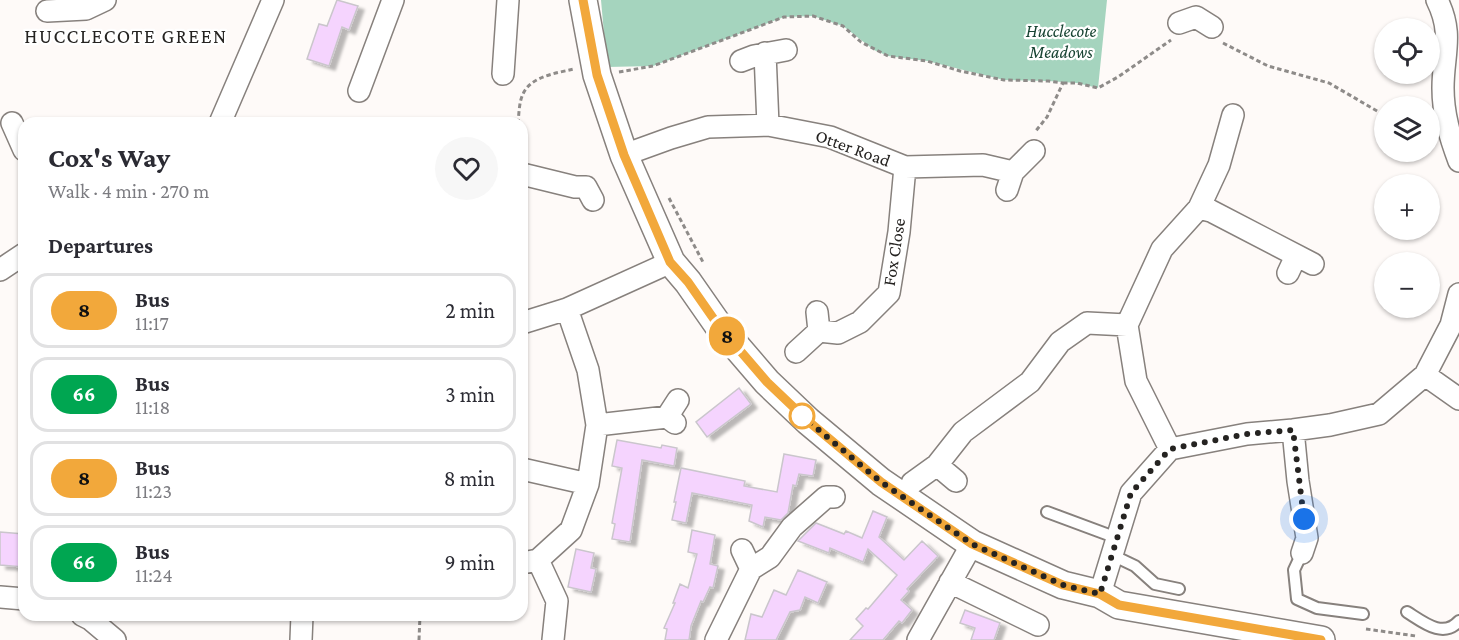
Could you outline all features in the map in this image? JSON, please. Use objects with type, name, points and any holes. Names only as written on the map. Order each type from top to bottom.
[{"type":"street","points":[[47,11],[86,9],[105,0]]},
{"type":"street","points":[[223,117],[273,0]]},
{"type":"street","points":[[359,91],[393,0]]},
{"type":"street","points":[[503,74],[508,0]]},
{"type":"street","points":[[583,0],[586,72],[670,262],[688,282],[718,325],[767,382],[808,421],[881,482],[972,544],[1063,585],[1100,594],[1119,605],[1321,640]]},
{"type":"street","points":[[1437,0],[1454,42],[1443,87],[1447,129],[1459,161]]},
{"type":"street","points":[[741,61],[765,53],[786,50]]},
{"type":"street","points":[[765,53],[768,125]]},
{"type":"street","points":[[1170,449],[1136,381],[1127,325],[1162,249],[1198,208],[1219,165],[1233,115]]},
{"type":"street","points":[[12,123],[18,136]]},
{"type":"street","name":"Otter Road","points":[[624,155],[708,127],[768,125],[830,136],[905,167],[983,165],[1010,181],[1034,151]]},
{"type":"street","name":"Fox Close","points":[[796,352],[818,322],[838,333],[860,322],[889,293],[905,167]]},
{"type":"street","points":[[528,175],[586,188],[593,200]]},
{"type":"street","points":[[1198,208],[1211,211],[1299,264]]},
{"type":"street","points":[[0,270],[18,258]]},
{"type":"street","points":[[528,321],[567,309],[670,262]]},
{"type":"street","points":[[1100,594],[1131,493],[1170,449],[1247,434],[1293,430],[1379,414],[1425,375],[1451,325],[1459,294]]},
{"type":"street","points":[[553,640],[557,601],[530,562],[570,530],[588,484],[597,424],[588,370],[567,309]]},
{"type":"street","points":[[912,483],[937,465],[963,432],[1029,382],[1060,342],[1087,323],[1127,325]]},
{"type":"street","points":[[1425,375],[1459,399]]},
{"type":"street","points":[[597,424],[673,413]]},
{"type":"street","points":[[1293,430],[1307,538],[1302,553]]},
{"type":"street","points":[[937,465],[956,481]]},
{"type":"street","points":[[528,470],[588,484]]},
{"type":"street","points":[[716,640],[747,559],[770,557],[792,527],[811,509],[826,497],[834,497]]},
{"type":"street","points":[[918,640],[972,544]]},
{"type":"street","points":[[950,582],[1038,625]]},
{"type":"street","points":[[0,597],[18,598]]},
{"type":"street","points":[[94,621],[115,640]]},
{"type":"street","points":[[302,621],[302,640]]},
{"type":"lane","points":[[1047,513],[1115,547],[1155,584],[1179,589]]},
{"type":"lane","points":[[1302,553],[1294,570],[1297,599],[1317,608],[1363,614]]},
{"type":"lane","points":[[1407,612],[1424,624],[1438,629],[1451,628],[1459,621]]},
{"type":"path","points":[[519,117],[523,94],[532,83],[542,77],[653,66],[784,17],[813,16],[843,26],[861,42],[888,56],[927,61],[960,71],[1004,80],[1077,83],[1098,88],[1118,77],[1195,24],[1268,66],[1329,83],[1374,110]]},
{"type":"path","points":[[1034,151],[1032,136],[1047,117],[1063,83]]},
{"type":"path","points":[[419,640],[420,621]]},
{"type":"green space","name":"Hucclecote Meadows","points":[[601,0],[1107,0],[1098,88],[1077,83],[1004,80],[927,61],[888,56],[874,50],[843,26],[813,16],[784,17],[653,66],[607,67]]},
{"type":"building","points":[[337,0],[358,6],[349,30],[342,27],[329,66],[307,59],[319,24],[327,26]]},
{"type":"building","points":[[739,388],[751,404],[707,437],[696,422]]},
{"type":"building","points":[[617,440],[661,448],[662,445],[677,448],[674,466],[642,460],[630,542],[612,539],[615,524],[612,523],[622,468],[612,466]]},
{"type":"building","points":[[784,454],[816,460],[813,476],[799,474],[796,486],[793,485],[788,513],[781,520],[765,517],[763,527],[749,521],[752,505],[692,493],[686,523],[672,520],[681,468],[745,481],[744,486],[777,492]]},
{"type":"building","points":[[873,511],[887,517],[879,537],[904,560],[922,541],[938,556],[907,589],[909,591],[901,600],[912,610],[902,623],[899,621],[883,640],[850,640],[863,626],[856,619],[866,608],[868,609],[897,575],[868,549],[863,562],[830,548],[829,553],[798,541],[816,523],[862,538]]},
{"type":"building","points":[[692,530],[715,535],[710,564],[718,566],[713,588],[710,587],[703,602],[701,601],[691,626],[689,640],[665,640],[667,629],[664,628],[680,584],[688,588],[697,554],[688,552]]},
{"type":"building","points":[[0,532],[18,534],[18,566],[0,565]]},
{"type":"building","points":[[576,549],[594,553],[591,568],[596,569],[591,592],[568,587]]},
{"type":"building","points":[[798,570],[827,582],[818,603],[805,597],[800,610],[790,612],[776,640],[745,640],[751,614],[762,617],[774,590],[786,595]]},
{"type":"building","points":[[965,610],[1000,623],[994,640],[971,640],[975,628],[960,623]]},
{"type":"bus line","name":"8","points":[[583,0],[597,75],[624,155],[670,262],[688,282],[718,325],[767,382],[808,421],[881,482],[972,544],[1063,585],[1100,594],[1119,605],[1321,640]]},
{"type":"district","name":"HUCCLECOTE GREEN","points":[[126,36]]},
{"type":"route","points":[[802,416],[881,482],[972,544],[1063,585],[1100,594],[1131,493],[1170,449],[1247,434],[1293,430],[1304,519]]}]
